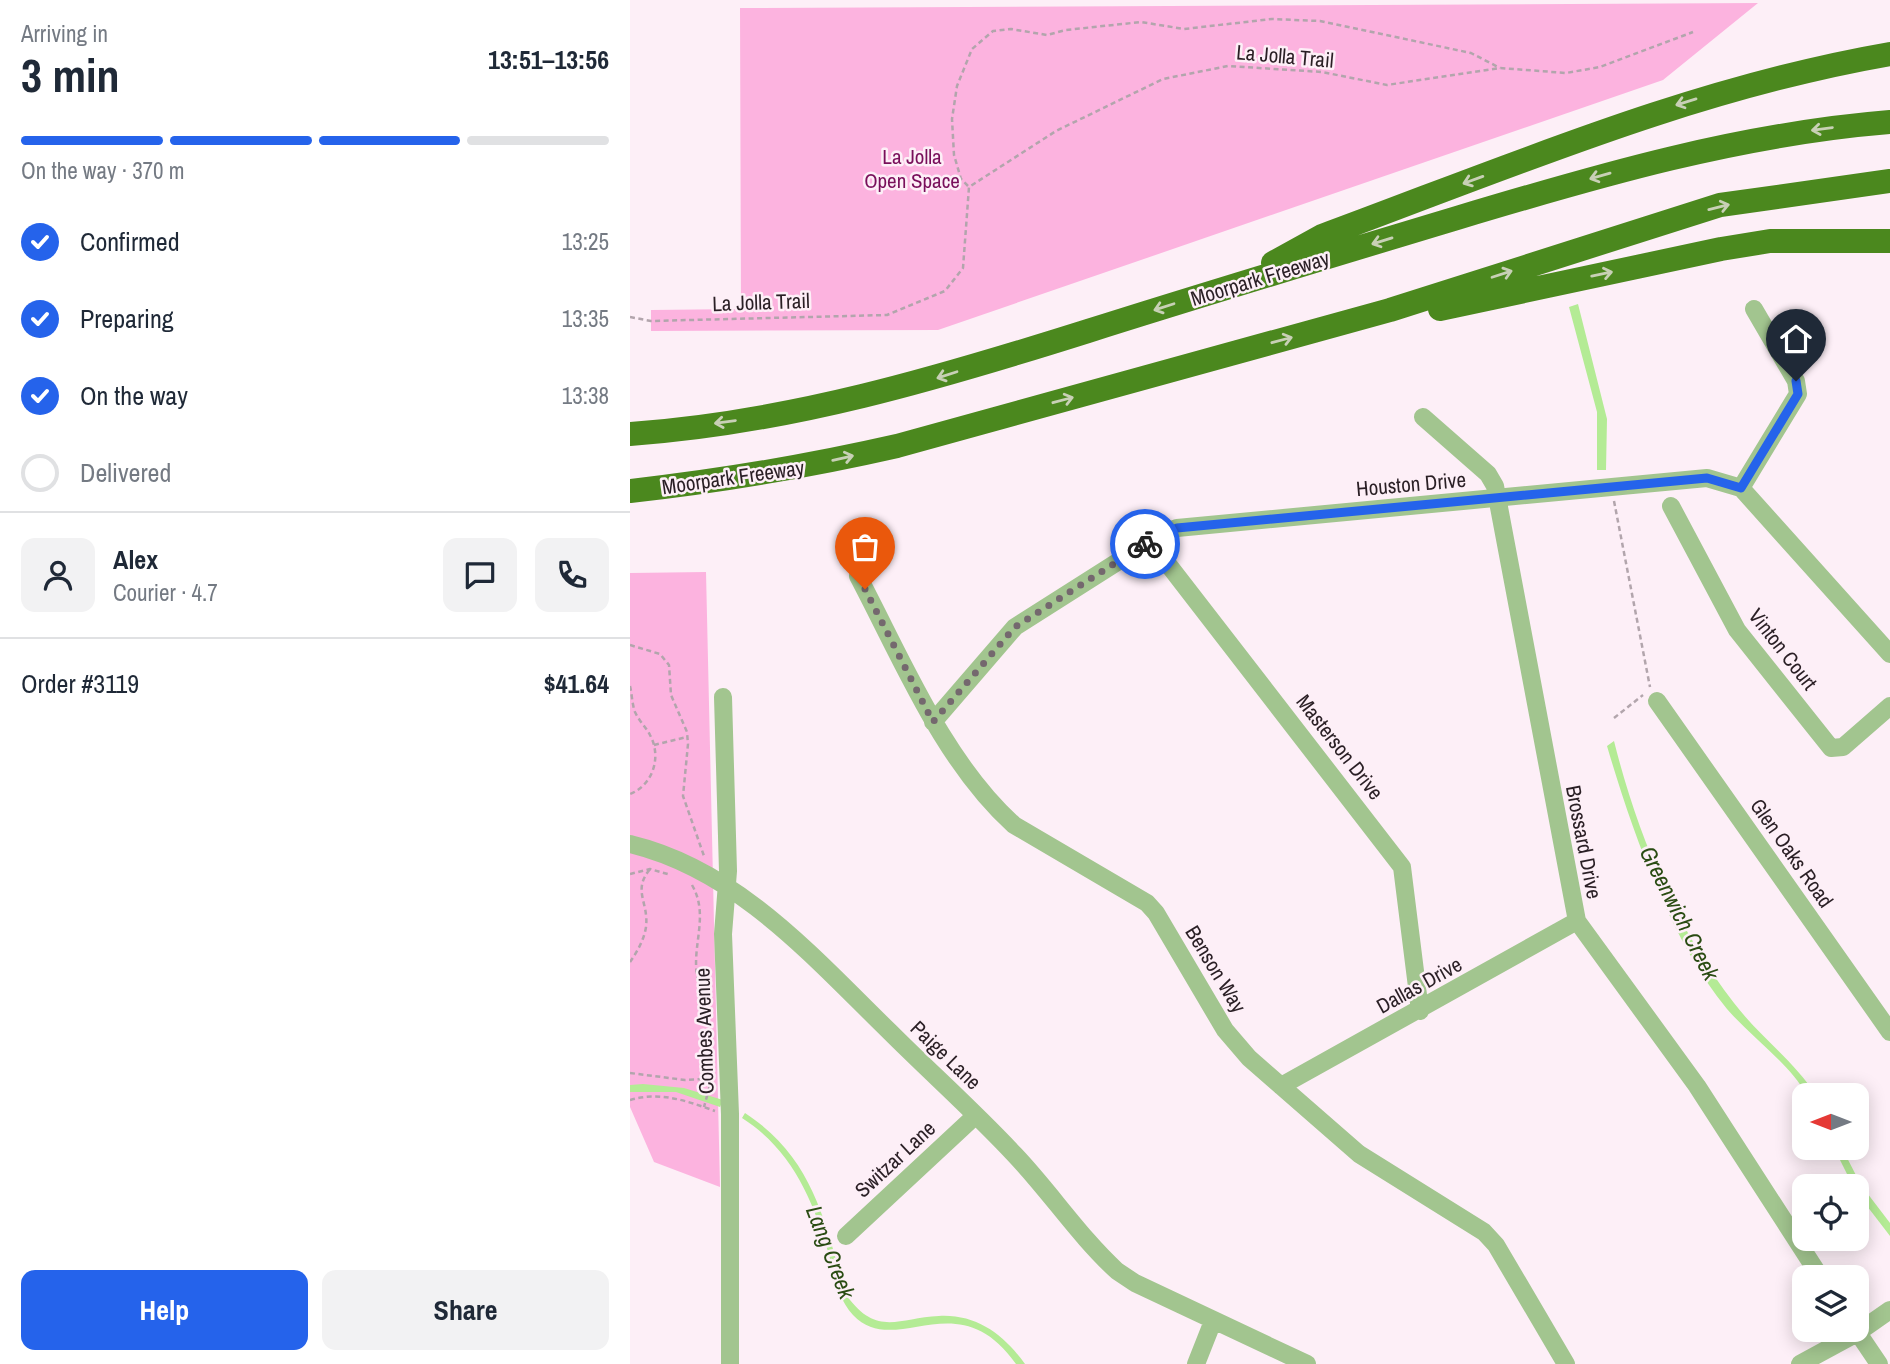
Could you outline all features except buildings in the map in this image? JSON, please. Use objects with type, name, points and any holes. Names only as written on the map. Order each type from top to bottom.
[{"type":"highway","points":[[1229,286],[1322,236],[1676,105],[1752,83],[1890,54]]},
{"type":"highway","name":"Moorpark Freeway","points":[[630,434],[738,420],[848,401],[930,381],[1229,286],[1662,159],[1764,137],[1890,122]]},
{"type":"highway","name":"Moorpark Freeway","points":[[630,491],[778,471],[897,446],[1390,310],[1720,205],[1890,181]]},
{"type":"highway","points":[[1390,310],[1434,310],[1721,249],[1770,242],[1890,242]]},
{"type":"street","points":[[1754,309],[1796,381],[1798,394],[1741,488],[1890,654]]},
{"type":"street","name":"Brossard Drive","points":[[1423,417],[1488,474],[1497,499],[1577,921],[1697,1086],[1813,1265]]},
{"type":"street","name":"Houston Drive","points":[[933,722],[1015,627],[1150,541],[1177,528],[1707,478],[1741,488]]},
{"type":"street","name":"Vinton Court","points":[[1671,506],[1737,630],[1831,748],[1843,747],[1890,706]]},
{"type":"street","name":"Masterson Drive","points":[[1150,541],[1402,867],[1420,1011]]},
{"type":"street","name":"Benson Way","points":[[858,576],[933,722],[998,811],[1014,825],[1147,902],[1225,1030],[1250,1058],[1359,1154],[1484,1232],[1496,1245],[1566,1364]]},
{"type":"street","name":"Glen Oaks Road","points":[[1654,695],[1890,1031]]},
{"type":"street","name":"Combes Avenue","points":[[723,697],[727,884],[723,934],[730,1114],[730,1364]]},
{"type":"street","name":"Paige Lane","points":[[630,844],[701,869],[727,884],[804,949],[1016,1156],[1117,1271],[1135,1283],[1307,1364]]},
{"type":"street","name":"Dallas Drive","points":[[1281,1086],[1420,1011],[1577,921]]},
{"type":"street","name":"Switzar Lane","points":[[846,1236],[975,1116]]},
{"type":"street","points":[[1869,1323],[1890,1310]]},
{"type":"street","points":[[1196,1364],[1213,1321]]},
{"type":"street","points":[[1800,1364],[1837,1342]]},
{"type":"street","points":[[1864,1342],[1879,1364]]},
{"type":"path","name":"La Jolla Trail","points":[[630,317],[651,321],[887,315],[945,291],[954,284],[963,268],[969,187],[961,179],[954,155],[952,119],[957,86],[972,49],[993,31],[1011,29],[1047,35],[1066,30],[1141,22],[1184,29],[1272,19],[1320,21],[1461,50],[1500,68]]},
{"type":"path","name":"La Jolla Trail","points":[[969,187],[1056,131],[1163,79],[1228,66],[1322,72],[1387,85],[1500,68],[1566,73],[1600,67],[1693,32]]},
{"type":"path","points":[[1611,487],[1654,695],[1614,718]]},
{"type":"path","points":[[630,645],[660,654],[670,665],[671,695],[687,737],[683,796],[704,854],[701,869]]},
{"type":"path","points":[[630,686],[634,710],[654,745],[656,760],[652,775],[639,791],[630,794]]},
{"type":"path","points":[[654,745],[687,737]]},
{"type":"path","points":[[630,874],[650,869],[678,878]]},
{"type":"path","points":[[630,962],[638,951],[646,927],[646,907],[640,888],[642,879],[650,869]]},
{"type":"path","points":[[685,881],[692,884],[700,898],[694,957],[696,976],[711,1010]]},
{"type":"path","points":[[630,1073],[685,1080],[705,1079],[710,1085],[704,1105]]},
{"type":"path","points":[[630,1100],[662,1097],[704,1105],[730,1114]]},
{"type":"green space","name":"La Jolla Open Space","points":[[1758,3],[1663,80],[938,330],[651,331],[651,310],[741,309],[740,8]]},
{"type":"green space","points":[[706,572],[720,1187],[654,1162],[630,1107],[630,573]]},
{"type":"water","points":[[1578,304],[1607,419],[1606,470],[1597,470],[1597,412],[1569,307]]},
{"type":"water","points":[[1614,741],[1647,845],[1694,943],[1734,1003],[1807,1083],[1799,1083],[1727,1009],[1688,950],[1641,848],[1607,746]]},
{"type":"water","points":[[630,1085],[684,1088],[723,1100],[720,1107],[676,1092],[630,1092]]},
{"type":"water","name":"Lang Creek","points":[[745,1113],[769,1131],[802,1172],[823,1218],[847,1296],[858,1309],[878,1321],[939,1316],[966,1319],[999,1336],[1025,1364],[1016,1364],[994,1340],[972,1327],[950,1323],[888,1330],[870,1327],[853,1315],[840,1294],[808,1196],[774,1145],[742,1118]]},
{"type":"water","points":[[1840,1160],[1848,1160],[1855,1174],[1847,1174]]},
{"type":"water","points":[[1869,1195],[1890,1223],[1890,1236],[1869,1209]]},
{"type":"way so far","points":[[865,589],[933,722],[1001,640],[1015,627],[1145,544]]},
{"type":"route","points":[[1145,544],[1177,528],[1707,478],[1741,488],[1798,394],[1796,381]]},
{"type":"water label","name":"Greenwich Creek","points":[[1680,913]]}]
